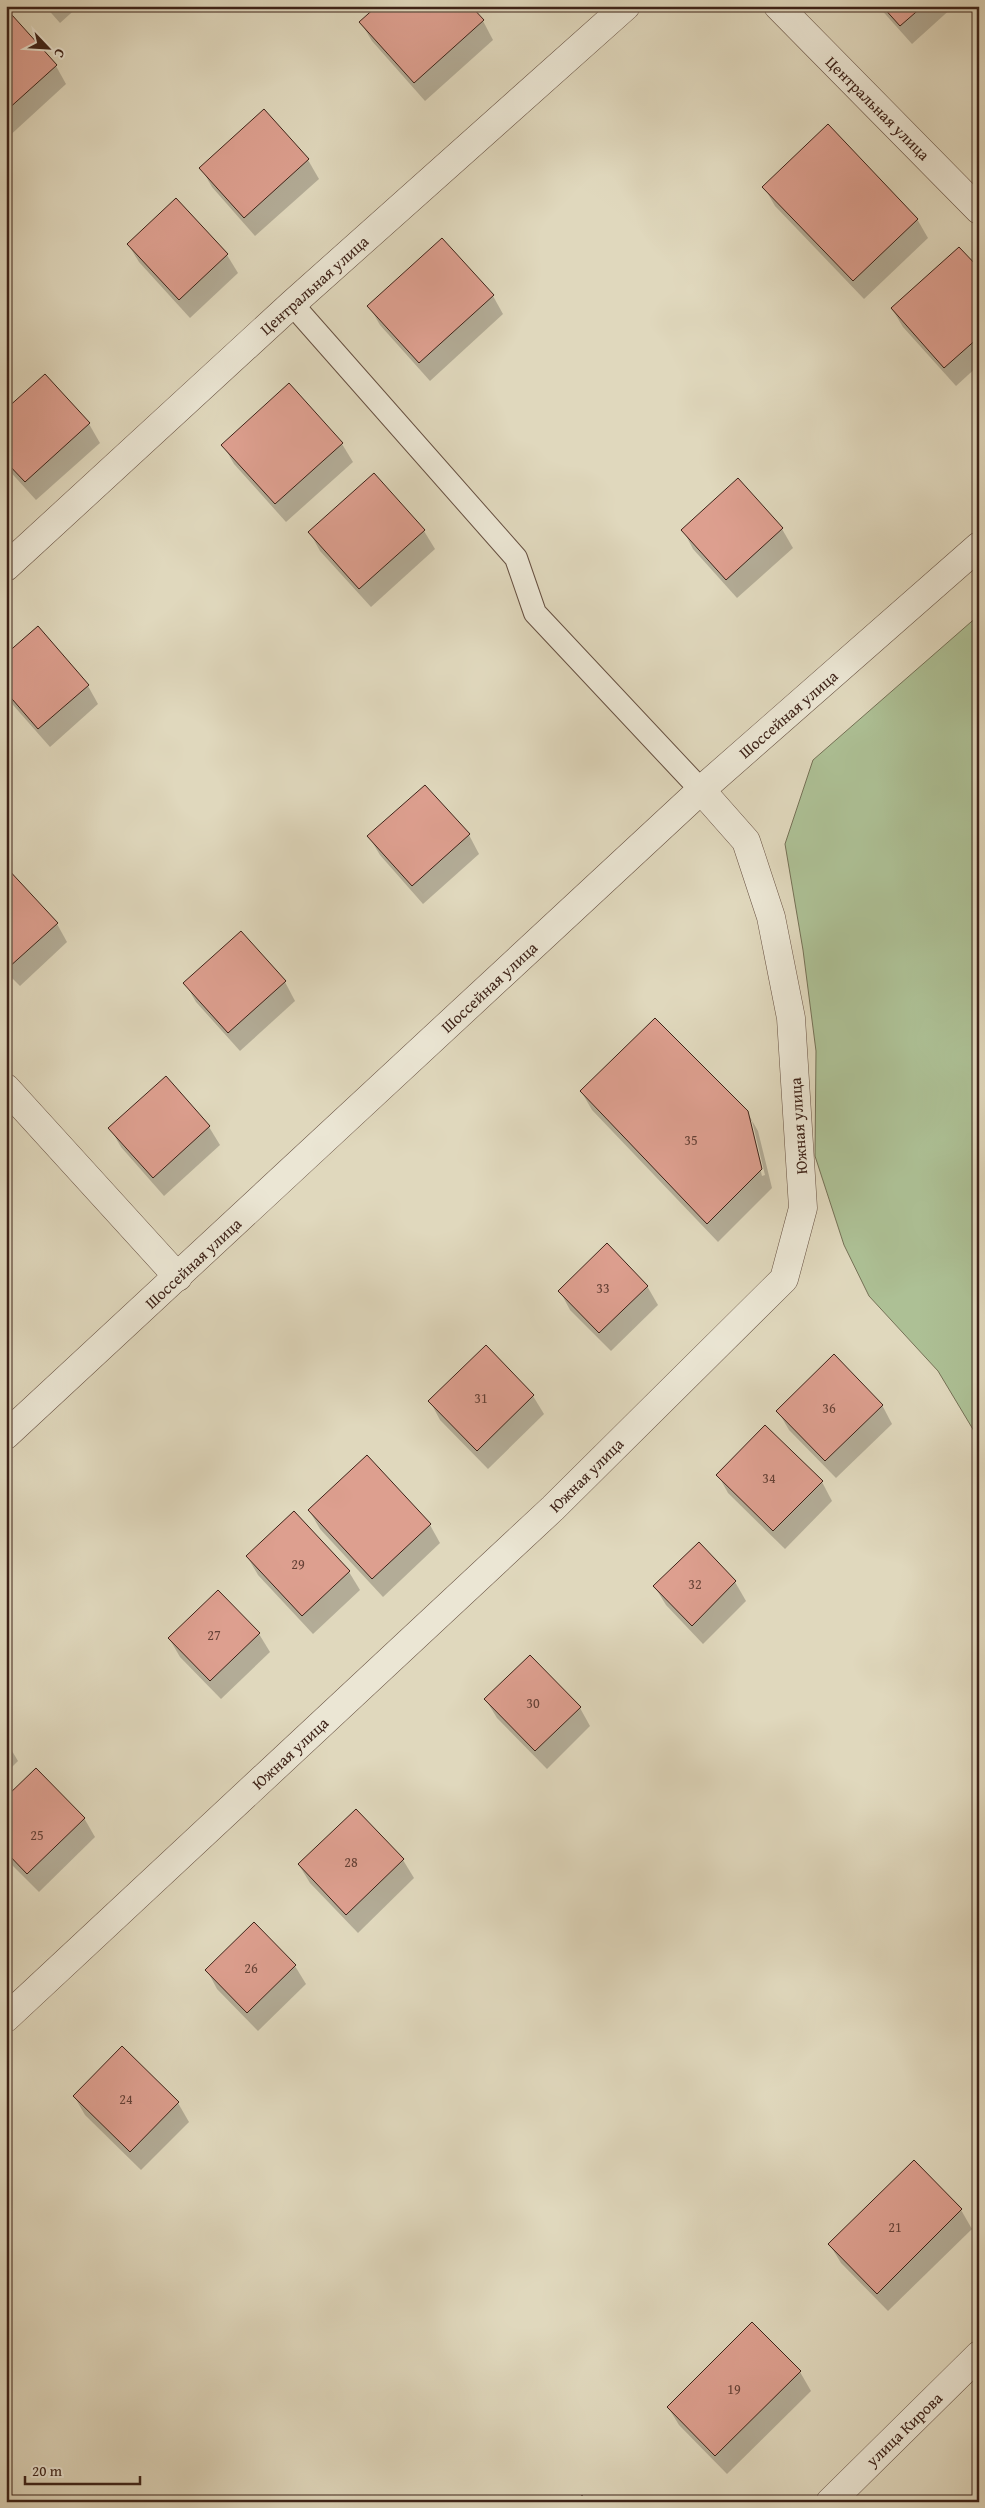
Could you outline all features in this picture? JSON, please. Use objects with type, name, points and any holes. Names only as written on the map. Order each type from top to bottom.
[{"type":"street","name":"Центральная улица","points":[[6,567],[292,304],[626,6]]},
{"type":"street","name":"Центральная улица","points":[[778,6],[979,210]]},
{"type":"street","name":"Шоссейная улица","points":[[6,1435],[701,790],[979,546]]},
{"type":"street","name":"Южная улица","points":[[6,2018],[553,1508],[784,1279],[803,1208],[791,1018],[771,917],[746,841],[701,790]]},
{"type":"street","points":[[6,1088],[178,1277]]},
{"type":"street","name":"улица Кирова","points":[[830,2502],[979,2355]]},
{"type":"lane","points":[[292,304],[516,558],[535,613],[701,790]]},
{"type":"green space","points":[[979,615],[979,1436],[974,1431],[938,1371],[869,1296],[844,1245],[815,1156],[816,1051],[803,950],[785,844],[813,760]]},
{"type":"building","points":[[377,6],[471,6],[484,20],[414,83],[359,22]]},
{"type":"building","points":[[882,6],[923,6],[900,26]]},
{"type":"building","points":[[12,15],[57,65],[6,111],[6,20]]},
{"type":"building","points":[[264,109],[309,159],[244,218],[199,168]]},
{"type":"building","points":[[828,124],[918,219],[853,281],[762,187]]},
{"type":"building","points":[[176,198],[228,254],[179,300],[127,244]]},
{"type":"building","points":[[442,238],[494,295],[419,363],[367,306]]},
{"type":"building","points":[[959,247],[979,268],[979,337],[944,368],[891,308]]},
{"type":"building","points":[[45,374],[90,423],[25,482],[6,462],[6,409]]},
{"type":"building","points":[[289,383],[343,443],[275,504],[221,445]]},
{"type":"building","points":[[374,473],[425,530],[359,589],[308,532]]},
{"type":"building","points":[[738,478],[783,528],[726,580],[681,530]]},
{"type":"building","points":[[38,626],[89,685],[38,729],[6,692],[6,654]]},
{"type":"building","points":[[425,785],[470,834],[412,886],[367,836]]},
{"type":"building","points":[[6,867],[58,923],[8,968],[6,966]]},
{"type":"building","points":[[241,931],[286,981],[228,1033],[183,983]]},
{"type":"building","points":[[655,1018],[748,1111],[762,1169],[707,1224],[580,1091]]},
{"type":"building","points":[[166,1076],[210,1126],[153,1178],[108,1128]]},
{"type":"building","points":[[607,1243],[648,1286],[599,1333],[558,1291]]},
{"type":"building","points":[[486,1345],[534,1395],[477,1451],[428,1401]]},
{"type":"building","points":[[834,1354],[883,1405],[825,1461],[776,1411]]},
{"type":"building","points":[[765,1425],[823,1481],[773,1531],[716,1475]]},
{"type":"building","points":[[367,1455],[431,1524],[372,1579],[308,1510]]},
{"type":"building","points":[[294,1511],[350,1571],[302,1616],[246,1556]]},
{"type":"building","points":[[699,1542],[736,1581],[692,1626],[653,1586]]},
{"type":"building","points":[[218,1590],[260,1633],[210,1681],[168,1638]]},
{"type":"building","points":[[530,1655],[581,1707],[535,1751],[484,1699]]},
{"type":"building","points":[[36,1768],[85,1818],[27,1874],[6,1852],[6,1797]]},
{"type":"building","points":[[356,1809],[404,1859],[346,1915],[298,1864]]},
{"type":"building","points":[[254,1922],[296,1965],[247,2013],[205,1970]]},
{"type":"building","points":[[122,2046],[179,2102],[130,2152],[73,2096]]},
{"type":"building","points":[[914,2160],[962,2209],[877,2294],[828,2244]]},
{"type":"building","points":[[752,2322],[801,2371],[715,2456],[667,2407]]},
{"type":"building","points":[[582,2495],[589,2502],[575,2502]]}]
